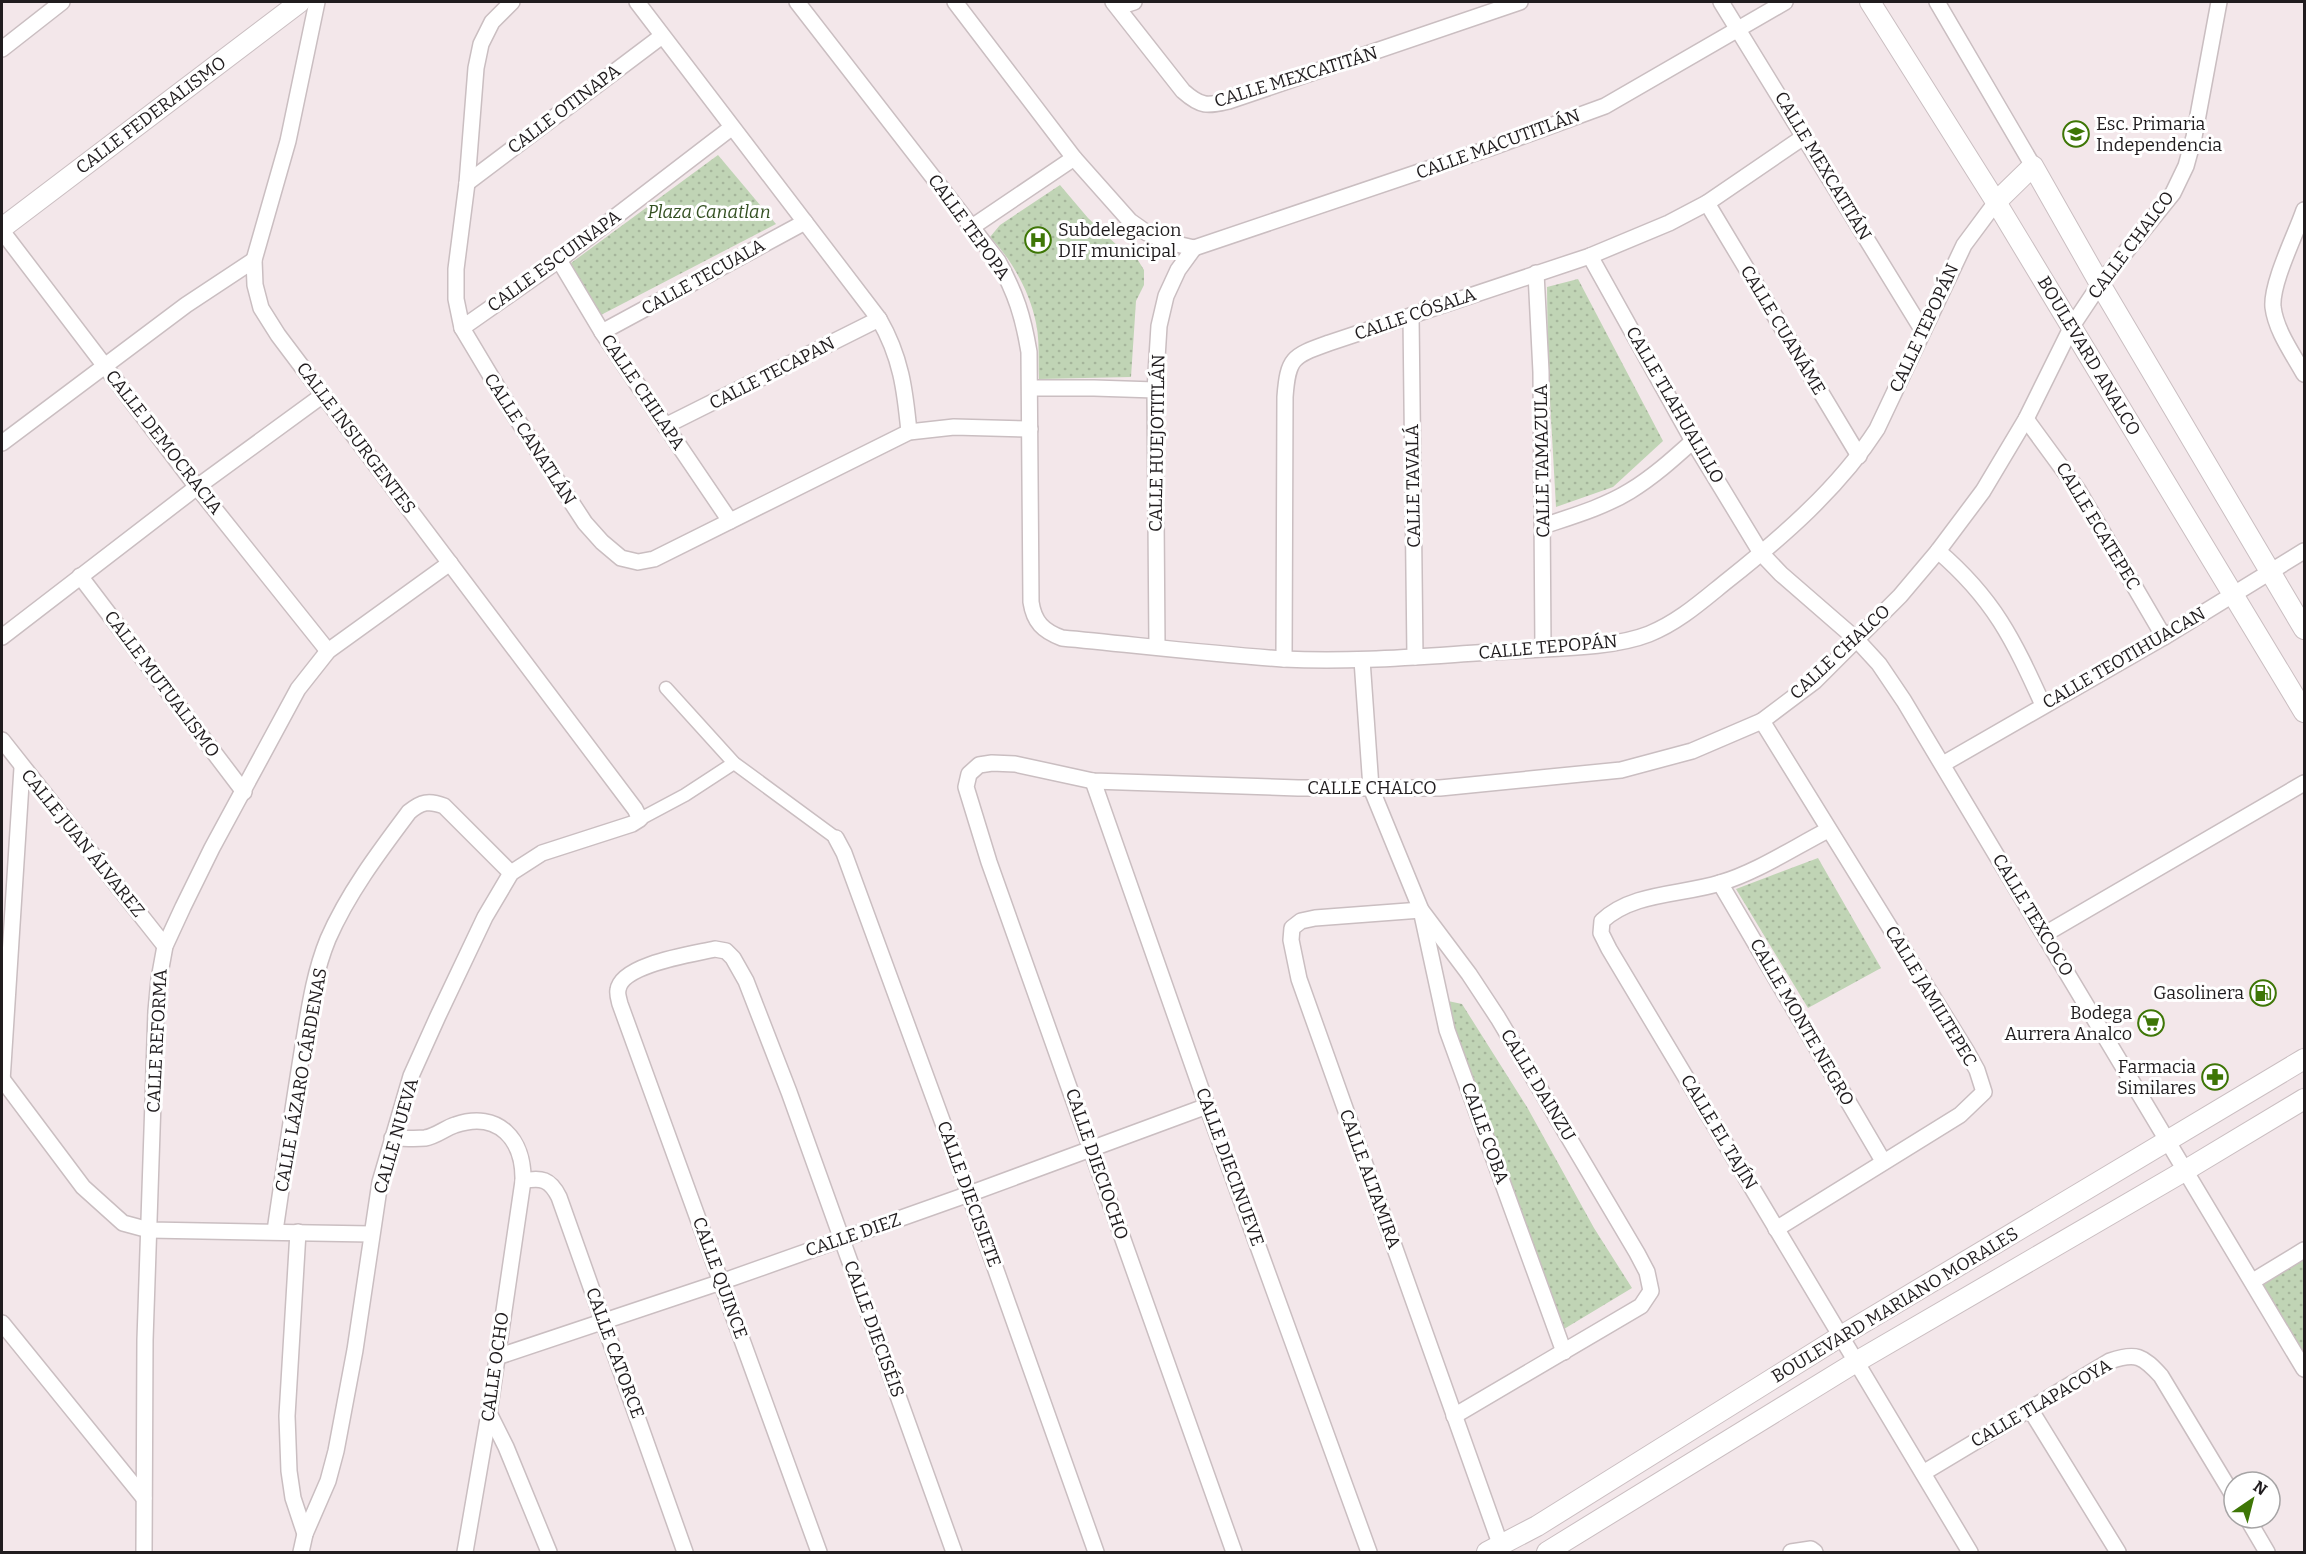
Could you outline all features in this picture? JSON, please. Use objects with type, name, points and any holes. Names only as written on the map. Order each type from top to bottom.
[{"type":"street","points":[[2,49],[62,2]]},
{"type":"street","name":"CALLE FEDERALISMO","points":[[2,230],[300,2]]},
{"type":"street","name":"CALLE INSURGENTES","points":[[317,2],[288,141],[254,260],[255,285],[261,308],[278,336],[635,809],[640,819]]},
{"type":"street","name":"CALLE CANATLÁN","points":[[512,2],[492,22],[482,44],[475,80],[467,183],[456,269],[456,299],[462,328],[511,410],[585,523],[621,558],[638,562],[654,558],[909,432],[954,427],[1030,429]]},
{"type":"street","points":[[637,2],[879,319],[890,338],[899,363],[909,432]]},
{"type":"street","name":"CALLE TEPOPA","points":[[797,2],[998,261],[1017,299],[1024,319],[1029,352],[1031,602]]},
{"type":"street","points":[[955,2],[1074,159],[1130,221],[1147,233],[1168,242],[1194,248]]},
{"type":"street","points":[[1115,4],[1134,2]]},
{"type":"street","name":"CALLE MEXCATITÁN","points":[[1115,4],[1183,92],[1196,103],[1210,105],[1229,101],[1520,2]]},
{"type":"street","name":"CALLE MEXCATITÁN","points":[[1721,2],[1923,331]]},
{"type":"street","name":"CALLE MACUTITLÁN","points":[[1194,248],[1490,148],[1605,106],[1634,91],[1737,27],[1785,2]]},
{"type":"street","name":"BOULEVARD ANALCO","points":[[1870,2],[2072,326],[2304,712]]},
{"type":"street","points":[[1937,2],[2304,629]]},
{"type":"street","name":"CALLE CHALCO","points":[[969,774],[979,765],[992,763],[1015,764],[1094,781],[1252,787],[1440,788],[1621,770],[1692,751],[1762,720],[1815,681],[1900,596],[1938,551],[1983,491],[2026,419],[2072,326],[2100,284],[2168,201],[2186,166],[2194,137],[2219,2]]},
{"type":"street","name":"CALLE OTINAPA","points":[[467,183],[662,36]]},
{"type":"street","name":"CALLE ESCUINAPA","points":[[462,328],[559,260],[731,128]]},
{"type":"street","name":"CALLE CÓSALA","points":[[1284,659],[1285,397],[1286,376],[1292,360],[1305,352],[1590,256],[1639,236],[1707,203],[1805,136]]},
{"type":"street","points":[[972,227],[1074,159]]},
{"type":"street","name":"CALLE TEPOPÁN","points":[[1031,602],[1033,616],[1039,625],[1049,634],[1062,638],[1284,659],[1362,660],[1543,649],[1619,642],[1649,634],[1679,618],[1761,553],[1833,485],[1860,456],[1877,429],[1964,245],[1996,202],[2033,166]]},
{"type":"street","name":"CALLE CUANÁME","points":[[1707,203],[1860,456]]},
{"type":"street","points":[[2304,210],[2276,286],[2273,306],[2288,346],[2304,374]]},
{"type":"street","name":"CALLE TECUALA","points":[[602,332],[805,222]]},
{"type":"street","name":"CALLE DEMOCRACIA","points":[[2,230],[197,487],[328,651]]},
{"type":"street","name":"CALLE HUEJOTITLÁN","points":[[1157,647],[1155,390],[1159,326],[1166,296],[1178,270],[1194,248]]},
{"type":"street","name":"CALLE TLAHUALILLO","points":[[1590,256],[1693,441],[1761,553]]},
{"type":"street","points":[[2,443],[104,364],[254,260]]},
{"type":"street","name":"CALLE CHILAPA","points":[[559,260],[602,332],[730,521]]},
{"type":"street","name":"CALLE TAMAZULA","points":[[1536,273],[1543,526],[1543,649]]},
{"type":"street","name":"CALLE TAVALÁ","points":[[1411,316],[1415,657]]},
{"type":"street","name":"CALLE TECAPAN","points":[[665,426],[879,319]]},
{"type":"street","points":[[1030,388],[1155,390]]},
{"type":"street","points":[[2,637],[197,487],[323,395]]},
{"type":"street","name":"CALLE ECATEPEC","points":[[2026,419],[2078,490],[2164,637]]},
{"type":"street","points":[[1543,526],[1590,511],[1629,492],[1660,470],[1693,441]]},
{"type":"street","points":[[1938,551],[1963,572],[2000,618],[2043,705]]},
{"type":"street","name":"CALLE TEOTIHUACAN","points":[[1943,764],[2164,637],[2304,551]]},
{"type":"street","name":"CALLE TEXCOCO","points":[[1761,553],[1781,574],[1857,640],[1879,664],[1904,700],[2304,1369]]},
{"type":"street","name":"CALLE REFORMA","points":[[144,1552],[149,1230],[156,1011],[165,946],[212,848],[298,689],[328,651],[450,563]]},
{"type":"street","name":"CALLE MUTUALISMO","points":[[80,576],[244,792]]},
{"type":"street","name":"CALLE DAINZU","points":[[1362,660],[1371,788],[1421,910],[1498,1018],[1647,1272],[1652,1291],[1641,1306],[1454,1416]]},
{"type":"street","points":[[666,688],[734,763],[836,838]]},
{"type":"street","name":"CALLE JAMILTEPEC","points":[[1762,720],[1967,1052],[1977,1070],[1984,1092],[1960,1114],[1776,1229]]},
{"type":"street","name":"CALLE JUAN ÁLVAREZ","points":[[2,740],[165,946]]},
{"type":"street","points":[[640,819],[685,795],[734,763]]},
{"type":"street","points":[[22,768],[2,1080],[83,1187],[123,1223],[149,1230],[371,1234]]},
{"type":"street","name":"CALLE DIECIOCHO","points":[[969,774],[966,787],[971,808],[1234,1552]]},
{"type":"street","name":"CALLE DIECINUEVE","points":[[1094,781],[1207,1106],[1369,1552]]},
{"type":"street","points":[[2045,934],[2304,783]]},
{"type":"street","name":"CALLE LÁZARO CÁRDENAS","points":[[276,1231],[317,972],[327,942],[357,887],[409,812],[420,803],[432,801],[444,806],[511,873]]},
{"type":"street","name":"CALLE NUEVA","points":[[301,1552],[305,1534],[328,1481],[336,1451],[355,1350],[380,1182],[411,1076],[438,1016],[485,917],[511,873],[542,853],[632,824],[640,819]]},
{"type":"street","name":"CALLE EL TAJÍN","points":[[1828,830],[1720,883],[1626,905],[1610,913],[1602,921],[1601,933],[1970,1552]]},
{"type":"street","name":"CALLE DIECISIETE","points":[[836,838],[844,853],[969,1194],[1096,1552]]},
{"type":"street","name":"CALLE MONTE NEGRO","points":[[1720,883],[1883,1161]]},
{"type":"street","name":"CALLE COBA","points":[[1421,910],[1447,1030],[1564,1352]]},
{"type":"street","name":"CALLE ALTAMIRA","points":[[1421,910],[1301,921],[1292,928],[1291,940],[1299,979],[1454,1416],[1497,1550]]},
{"type":"street","name":"CALLE QUINCE","points":[[716,949],[636,969],[623,979],[618,988],[620,1004],[819,1552]]},
{"type":"street","name":"CALLE DIECISÉIS","points":[[716,949],[726,951],[734,958],[746,981],[789,1092],[954,1552]]},
{"type":"street","name":"BOULEVARD MARIANO MORALES","points":[[1497,1550],[1841,1336],[2304,1059]]},
{"type":"street","name":"BOULEVARD MARIANO MORALES","points":[[1546,1552],[1856,1362],[2304,1099]]},
{"type":"street","name":"CALLE DIEZ","points":[[496,1357],[721,1282],[1207,1106]]},
{"type":"street","name":"CALLE OCHO","points":[[393,1138],[427,1137],[463,1123],[481,1122],[493,1125],[510,1136],[518,1146],[523,1167],[523,1182],[489,1413],[465,1552]]},
{"type":"street","name":"CALLE CATORCE","points":[[523,1182],[541,1178],[555,1189],[685,1552]]},
{"type":"street","points":[[297,1232],[287,1445],[293,1498],[305,1534]]},
{"type":"street","points":[[2253,1281],[2304,1250]]},
{"type":"street","points":[[2,1323],[144,1498]]},
{"type":"street","name":"CALLE TLAPACOYA","points":[[1923,1473],[2110,1361],[2126,1355],[2137,1356],[2148,1362],[2161,1376],[2222,1477]]},
{"type":"street","points":[[2030,1409],[2118,1552]]},
{"type":"street","points":[[489,1413],[506,1447],[549,1552]]},
{"type":"street","points":[[2254,1530],[2267,1552]]},
{"type":"street","points":[[1791,1552],[1811,1549],[1815,1552]]},
{"type":"green space","name":"Plaza Canatlan","points":[[718,155],[776,224],[599,316],[571,263]]},
{"type":"green space","points":[[1060,185],[1088,218],[1120,248],[1136,257],[1144,270],[1144,285],[1136,301],[1131,377],[1039,379],[1037,330],[1033,311],[1025,288],[1013,266],[990,237],[1000,225]]},
{"type":"green space","points":[[1578,279],[1663,441],[1613,487],[1556,507],[1548,365],[1547,287]]},
{"type":"green space","points":[[1818,858],[1881,968],[1808,1008],[1736,889]]},
{"type":"green space","points":[[1448,1001],[1462,1004],[1527,1107],[1594,1228],[1632,1288],[1564,1329],[1459,1042],[1448,1010]]},
{"type":"green space","points":[[2304,1256],[2304,1354],[2259,1280]]},
{"type":"place","name":"Esc. Primaria Independencia","points":[[2076,134]]},
{"type":"place","name":"Subdelegacion DIF municipal","points":[[1038,240]]},
{"type":"place","name":"Gasolinera","points":[[2263,993]]},
{"type":"place","name":"Bodega Aurrera Analco","points":[[2151,1023]]},
{"type":"place","name":"Farmacia Similares","points":[[2215,1077]]}]
